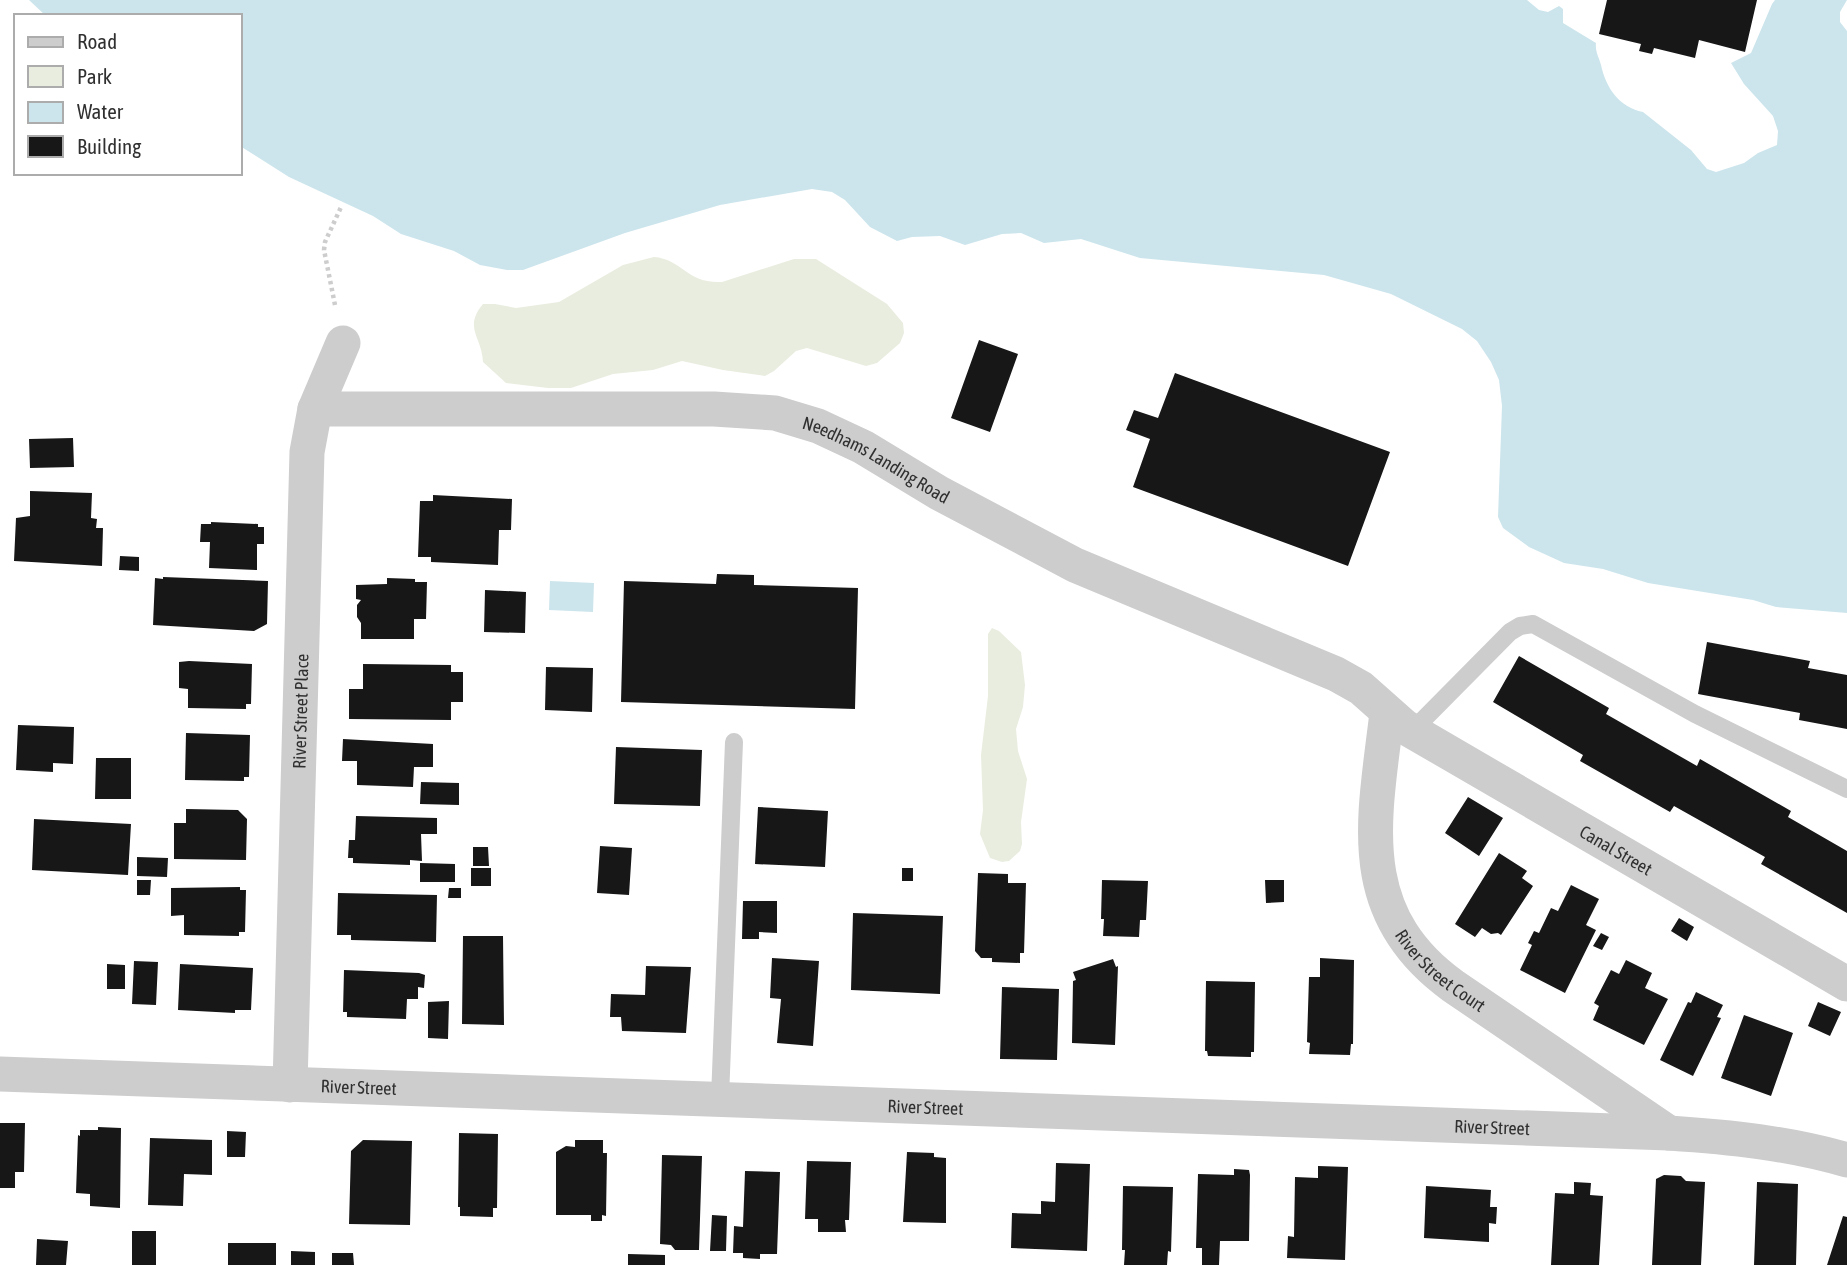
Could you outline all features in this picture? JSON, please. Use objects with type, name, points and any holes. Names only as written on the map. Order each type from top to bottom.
[{"type":"street","name":"River Street Place","points":[[290,1085],[307,452],[315,409],[343,344]]},
{"type":"street","name":"Needhams Landing Road","points":[[315,409],[714,409],[793,417],[863,447],[939,493],[1074,565],[1336,674],[1360,688],[1399,722]]},
{"type":"street","name":"Canal Street","points":[[1399,722],[1847,984]]},
{"type":"street","name":"River Street Court","points":[[1399,722],[1376,804],[1375,842],[1387,906],[1409,947],[1453,986],[1669,1133]]},
{"type":"street","name":"River Street","points":[[0,1074],[1669,1133],[1747,1139],[1847,1160]]},
{"type":"lane","points":[[1399,722],[1510,632],[1520,625],[1533,624],[1695,714],[1847,789]]},
{"type":"lane","points":[[720,1098],[734,741]]},
{"type":"path","points":[[342,205],[324,242],[323,254],[343,344]]},
{"type":"green space","points":[[654,257],[672,262],[692,275],[710,282],[722,282],[794,259],[816,259],[887,304],[903,323],[904,333],[900,343],[877,363],[866,366],[807,348],[796,351],[765,376],[682,361],[653,370],[613,374],[571,388],[548,388],[506,383],[483,362],[474,320],[483,304],[516,308],[559,302],[623,265]]},
{"type":"green space","points":[[992,628],[999,631],[1021,652],[1025,685],[1023,707],[1016,729],[1018,751],[1027,779],[1021,822],[1022,844],[1020,851],[1009,861],[1002,862],[990,858],[980,834],[983,810],[981,755],[988,696],[988,634]]},
{"type":"water","points":[[29,0],[1527,0],[1539,10],[1548,12],[1559,6],[1563,9],[1563,23],[1596,43],[1603,73],[1610,89],[1620,101],[1643,112],[1691,150],[1707,169],[1716,172],[1744,163],[1777,145],[1778,131],[1773,116],[1744,84],[1731,63],[1751,53],[1775,0],[1847,0],[1840,12],[1840,22],[1847,31],[1847,613],[1776,607],[1753,600],[1648,583],[1603,569],[1564,563],[1529,547],[1503,528],[1498,517],[1502,406],[1499,380],[1491,362],[1477,341],[1462,329],[1391,294],[1324,275],[1140,258],[1081,239],[1044,243],[1021,233],[1002,234],[965,245],[940,236],[912,237],[897,241],[870,227],[845,200],[832,192],[812,189],[720,205],[625,233],[523,270],[480,265],[454,251],[401,234],[373,216],[289,177],[242,147],[242,14],[44,14]]},
{"type":"water","points":[[550,581],[594,583],[593,612],[549,610]]},
{"type":"building","points":[[1607,0],[1757,0],[1745,52],[1699,40],[1695,58],[1654,48],[1652,54],[1639,51],[1641,44],[1599,34]]},
{"type":"building","points":[[979,340],[1018,354],[990,432],[951,418]]},
{"type":"building","points":[[1175,373],[1390,452],[1348,566],[1133,487],[1150,439],[1126,430],[1134,410],[1158,418]]},
{"type":"building","points":[[73,438],[74,467],[30,468],[29,439]]},
{"type":"building","points":[[30,491],[92,493],[91,518],[97,519],[96,528],[103,528],[102,566],[14,561],[16,518],[30,516]]},
{"type":"building","points":[[433,495],[512,499],[511,530],[499,530],[498,565],[431,562],[431,557],[418,557],[420,501],[433,501]]},
{"type":"building","points":[[201,524],[258,524],[258,527],[264,527],[264,544],[257,544],[257,570],[209,568],[210,542],[200,542]]},
{"type":"building","points":[[120,556],[139,557],[139,571],[119,570]]},
{"type":"building","points":[[717,574],[754,575],[754,585],[858,588],[855,709],[621,702],[624,581],[716,584]]},
{"type":"building","points":[[155,578],[268,581],[267,624],[254,631],[153,625]]},
{"type":"building","points":[[387,578],[427,582],[426,619],[414,619],[414,639],[361,639],[357,605],[361,600],[356,599],[356,585],[387,584]]},
{"type":"building","points":[[485,590],[526,592],[525,633],[484,632]]},
{"type":"building","points":[[1707,642],[1810,661],[1808,668],[1847,675],[1847,729],[1799,720],[1800,713],[1698,694]]},
{"type":"building","points":[[1519,656],[1609,708],[1606,714],[1697,766],[1700,759],[1791,811],[1788,817],[1847,851],[1847,913],[1761,864],[1765,857],[1674,806],[1670,812],[1580,761],[1583,755],[1493,702]]},
{"type":"building","points":[[179,662],[252,664],[251,704],[246,704],[246,709],[188,708],[188,689],[179,688]]},
{"type":"building","points":[[363,664],[451,665],[451,672],[463,672],[463,702],[451,702],[451,720],[349,719],[349,689],[363,689]]},
{"type":"building","points":[[546,667],[593,668],[592,712],[545,710]]},
{"type":"building","points":[[18,725],[74,727],[73,764],[53,763],[53,772],[16,770]]},
{"type":"building","points":[[186,733],[250,735],[249,777],[244,777],[244,781],[185,780]]},
{"type":"building","points":[[343,739],[433,744],[433,767],[414,767],[413,787],[357,785],[357,761],[342,761]]},
{"type":"building","points":[[616,747],[702,750],[700,806],[614,804]]},
{"type":"building","points":[[96,758],[131,758],[131,799],[95,799]]},
{"type":"building","points":[[421,782],[459,783],[459,805],[420,804]]},
{"type":"building","points":[[1468,797],[1503,818],[1479,856],[1445,833]]},
{"type":"building","points":[[758,807],[828,811],[825,867],[755,864]]},
{"type":"building","points":[[186,809],[238,810],[247,819],[246,860],[174,859],[174,823],[186,823]]},
{"type":"building","points":[[356,816],[437,818],[437,834],[421,834],[422,861],[410,860],[410,865],[353,863],[353,858],[348,858],[349,840],[355,840]]},
{"type":"building","points":[[34,819],[131,824],[128,875],[32,870]]},
{"type":"building","points":[[600,846],[632,848],[629,895],[597,893]]},
{"type":"building","points":[[473,847],[488,847],[489,866],[473,866]]},
{"type":"building","points":[[1499,853],[1527,871],[1522,878],[1533,886],[1501,935],[1491,934],[1482,928],[1475,937],[1455,924]]},
{"type":"building","points":[[137,857],[168,858],[167,877],[137,876]]},
{"type":"building","points":[[420,863],[455,864],[455,882],[420,882]]},
{"type":"building","points":[[471,868],[491,868],[491,886],[471,886]]},
{"type":"building","points":[[902,868],[913,868],[913,881],[902,881]]},
{"type":"building","points":[[978,873],[1008,874],[1008,883],[1026,883],[1024,953],[1020,953],[1020,963],[992,962],[992,958],[981,958],[975,951]]},
{"type":"building","points":[[137,880],[151,880],[150,895],[137,895]]},
{"type":"building","points":[[1102,880],[1148,881],[1146,920],[1140,920],[1139,937],[1103,936]]},
{"type":"building","points":[[1265,880],[1284,880],[1284,902],[1266,903]]},
{"type":"building","points":[[1571,885],[1599,899],[1586,925],[1596,930],[1565,993],[1520,970],[1532,945],[1528,943],[1534,931],[1539,933],[1551,908],[1558,911]]},
{"type":"building","points":[[240,887],[240,890],[246,890],[245,932],[239,932],[239,936],[184,935],[184,915],[171,916],[171,888]]},
{"type":"building","points":[[449,888],[461,888],[461,898],[448,898]]},
{"type":"building","points":[[338,893],[437,895],[436,942],[351,940],[351,935],[337,935]]},
{"type":"building","points":[[743,901],[777,901],[777,933],[759,932],[759,939],[742,939]]},
{"type":"building","points":[[853,913],[943,916],[940,994],[851,990]]},
{"type":"building","points":[[1679,918],[1694,927],[1687,941],[1671,931]]},
{"type":"building","points":[[1601,933],[1609,937],[1602,950],[1593,946]]},
{"type":"building","points":[[463,936],[503,936],[504,1025],[462,1024]]},
{"type":"building","points":[[772,958],[819,961],[813,1046],[777,1043],[781,999],[770,998]]},
{"type":"building","points":[[1320,958],[1354,960],[1353,1044],[1350,1055],[1309,1054],[1309,977],[1320,977]]},
{"type":"building","points":[[1113,959],[1116,967],[1118,966],[1115,1045],[1072,1043],[1073,981],[1076,980],[1073,972]]},
{"type":"building","points":[[1626,960],[1652,973],[1645,988],[1668,999],[1644,1045],[1593,1020],[1599,1006],[1594,1003],[1611,970],[1619,974]]},
{"type":"building","points":[[134,961],[158,962],[156,1005],[132,1004]]},
{"type":"building","points":[[107,964],[125,965],[125,989],[107,989]]},
{"type":"building","points":[[180,964],[253,968],[251,1010],[235,1010],[235,1013],[178,1010]]},
{"type":"building","points":[[646,966],[691,967],[686,1033],[622,1031],[621,1017],[610,1017],[611,994],[645,995]]},
{"type":"building","points":[[344,970],[419,973],[425,975],[424,988],[418,987],[418,999],[407,999],[406,1019],[347,1017],[347,1012],[343,1012]]},
{"type":"building","points":[[1206,981],[1255,982],[1254,1052],[1251,1052],[1251,1057],[1208,1056],[1205,1051]]},
{"type":"building","points":[[1002,987],[1059,989],[1057,1060],[1000,1059]]},
{"type":"building","points":[[1696,992],[1723,1005],[1717,1017],[1721,1018],[1693,1076],[1660,1060],[1688,1002],[1691,1003]]},
{"type":"building","points":[[449,1001],[448,1039],[428,1038],[428,1002]]},
{"type":"building","points":[[1818,1002],[1841,1012],[1830,1036],[1808,1026]]},
{"type":"building","points":[[1744,1015],[1793,1033],[1771,1096],[1721,1078]]},
{"type":"building","points":[[0,1123],[25,1123],[24,1172],[15,1172],[15,1188],[0,1188]]},
{"type":"building","points":[[98,1127],[121,1128],[120,1208],[90,1206],[90,1194],[76,1193],[78,1135],[80,1136],[80,1130],[98,1130]]},
{"type":"building","points":[[227,1131],[246,1132],[245,1157],[227,1157]]},
{"type":"building","points":[[459,1133],[498,1134],[497,1208],[493,1208],[493,1217],[460,1216]]},
{"type":"building","points":[[150,1138],[212,1140],[212,1175],[184,1174],[183,1206],[148,1205]]},
{"type":"building","points":[[363,1140],[412,1141],[410,1225],[349,1224],[351,1151]]},
{"type":"building","points":[[575,1140],[603,1140],[603,1153],[607,1153],[606,1216],[602,1215],[602,1221],[591,1221],[591,1215],[556,1215],[556,1152],[566,1146],[575,1147]]},
{"type":"building","points":[[907,1152],[934,1153],[934,1157],[946,1158],[946,1223],[903,1222]]},
{"type":"building","points":[[662,1155],[702,1156],[699,1250],[675,1250],[671,1245],[660,1244]]},
{"type":"building","points":[[807,1161],[851,1162],[849,1220],[845,1220],[846,1232],[818,1232],[818,1219],[805,1219]]},
{"type":"building","points":[[1056,1163],[1090,1164],[1087,1251],[1011,1248],[1012,1213],[1041,1214],[1041,1201],[1055,1202]]},
{"type":"building","points":[[1318,1166],[1348,1167],[1345,1260],[1287,1258],[1288,1236],[1294,1237],[1295,1177],[1318,1178]]},
{"type":"building","points":[[1234,1169],[1249,1170],[1249,1241],[1220,1241],[1219,1265],[1202,1265],[1202,1248],[1196,1248],[1198,1174],[1234,1175]]},
{"type":"building","points":[[745,1171],[780,1172],[777,1254],[760,1254],[760,1259],[743,1258],[743,1253],[733,1253],[734,1226],[743,1227]]},
{"type":"building","points":[[1664,1175],[1681,1176],[1686,1181],[1705,1182],[1701,1265],[1652,1265],[1656,1179]]},
{"type":"building","points":[[1574,1182],[1591,1183],[1590,1195],[1603,1196],[1599,1265],[1551,1265],[1555,1193],[1574,1194]]},
{"type":"building","points":[[1757,1182],[1798,1184],[1796,1265],[1754,1265]]},
{"type":"building","points":[[1123,1186],[1173,1187],[1171,1252],[1168,1251],[1167,1265],[1124,1265]]},
{"type":"building","points":[[1426,1186],[1491,1190],[1490,1207],[1497,1207],[1496,1224],[1489,1223],[1489,1242],[1424,1238]]},
{"type":"building","points":[[712,1215],[727,1216],[726,1251],[710,1251]]},
{"type":"building","points":[[1843,1216],[1847,1217],[1847,1265],[1827,1265]]},
{"type":"building","points":[[132,1231],[156,1231],[156,1265],[132,1265]]},
{"type":"building","points":[[37,1239],[68,1241],[66,1265],[36,1265]]},
{"type":"building","points":[[228,1243],[276,1243],[276,1265],[228,1265]]},
{"type":"building","points":[[291,1251],[315,1252],[315,1265],[291,1265]]},
{"type":"building","points":[[332,1253],[353,1253],[354,1265],[332,1265]]},
{"type":"building","points":[[628,1254],[665,1255],[665,1265],[628,1265]]}]
